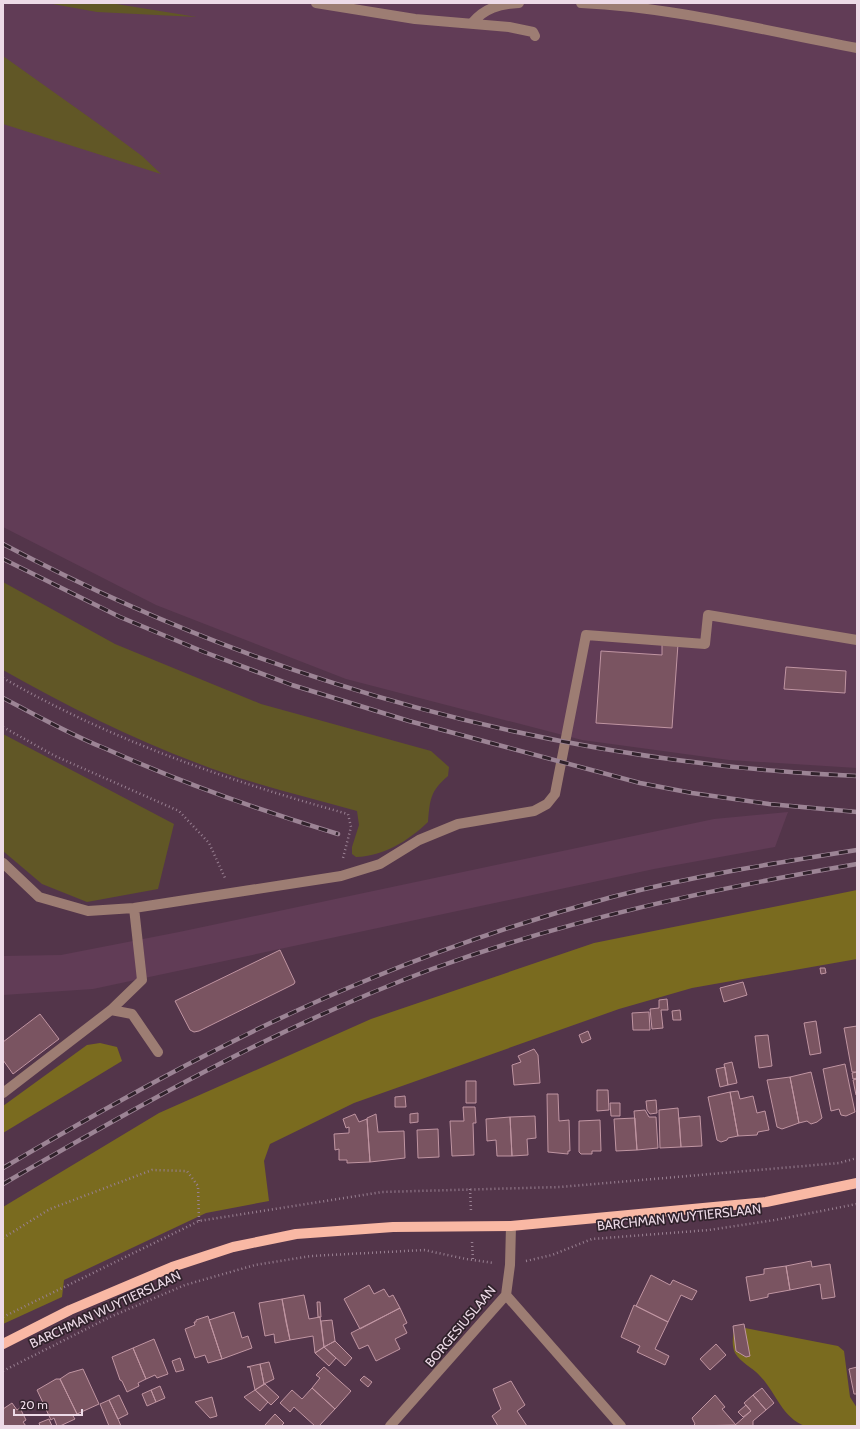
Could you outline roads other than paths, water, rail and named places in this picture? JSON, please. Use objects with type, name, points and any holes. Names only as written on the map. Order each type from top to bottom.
[{"type":"main road","name":"BARCHMAN WUYTIERSLAAN","points":[[3,1344],[70,1310],[172,1267],[233,1247],[303,1233],[393,1227],[511,1226],[766,1202],[857,1183]]},
{"type":"street","points":[[316,3],[415,19],[472,23],[525,30],[533,32],[535,36]]},
{"type":"street","points":[[472,23],[478,16],[493,6],[519,3]]},
{"type":"street","points":[[581,3],[618,4],[857,48]]},
{"type":"street","points":[[5,867],[40,897],[88,912],[134,908],[341,876],[380,864],[419,840],[458,824],[534,812],[547,804],[555,794],[586,635],[705,644],[708,615],[857,640]]},
{"type":"street","points":[[3,1093],[111,1010],[142,980],[134,908]]},
{"type":"street","points":[[111,1010],[132,1014],[158,1052]]},
{"type":"street","name":"BORGESIUSLAAN","points":[[390,1426],[506,1296],[510,1265],[511,1226]]},
{"type":"street","points":[[506,1296],[621,1426]]},
{"type":"railway","points":[[3,544],[103,594],[206,637],[310,676],[417,708],[525,734],[635,754],[745,768],[857,776]]},
{"type":"railway","points":[[3,559],[120,617],[204,652],[292,685],[409,721],[640,783],[692,793],[769,804],[857,812]]},
{"type":"railway","points":[[3,698],[78,737],[190,784],[278,815],[338,834]]},
{"type":"railway","points":[[3,1168],[138,1091],[230,1043],[324,998],[431,955],[551,914],[642,889],[734,870],[857,850]]},
{"type":"railway","points":[[3,1184],[160,1096],[266,1041],[376,991],[432,969],[484,951],[589,920],[695,895],[857,864]]}]
